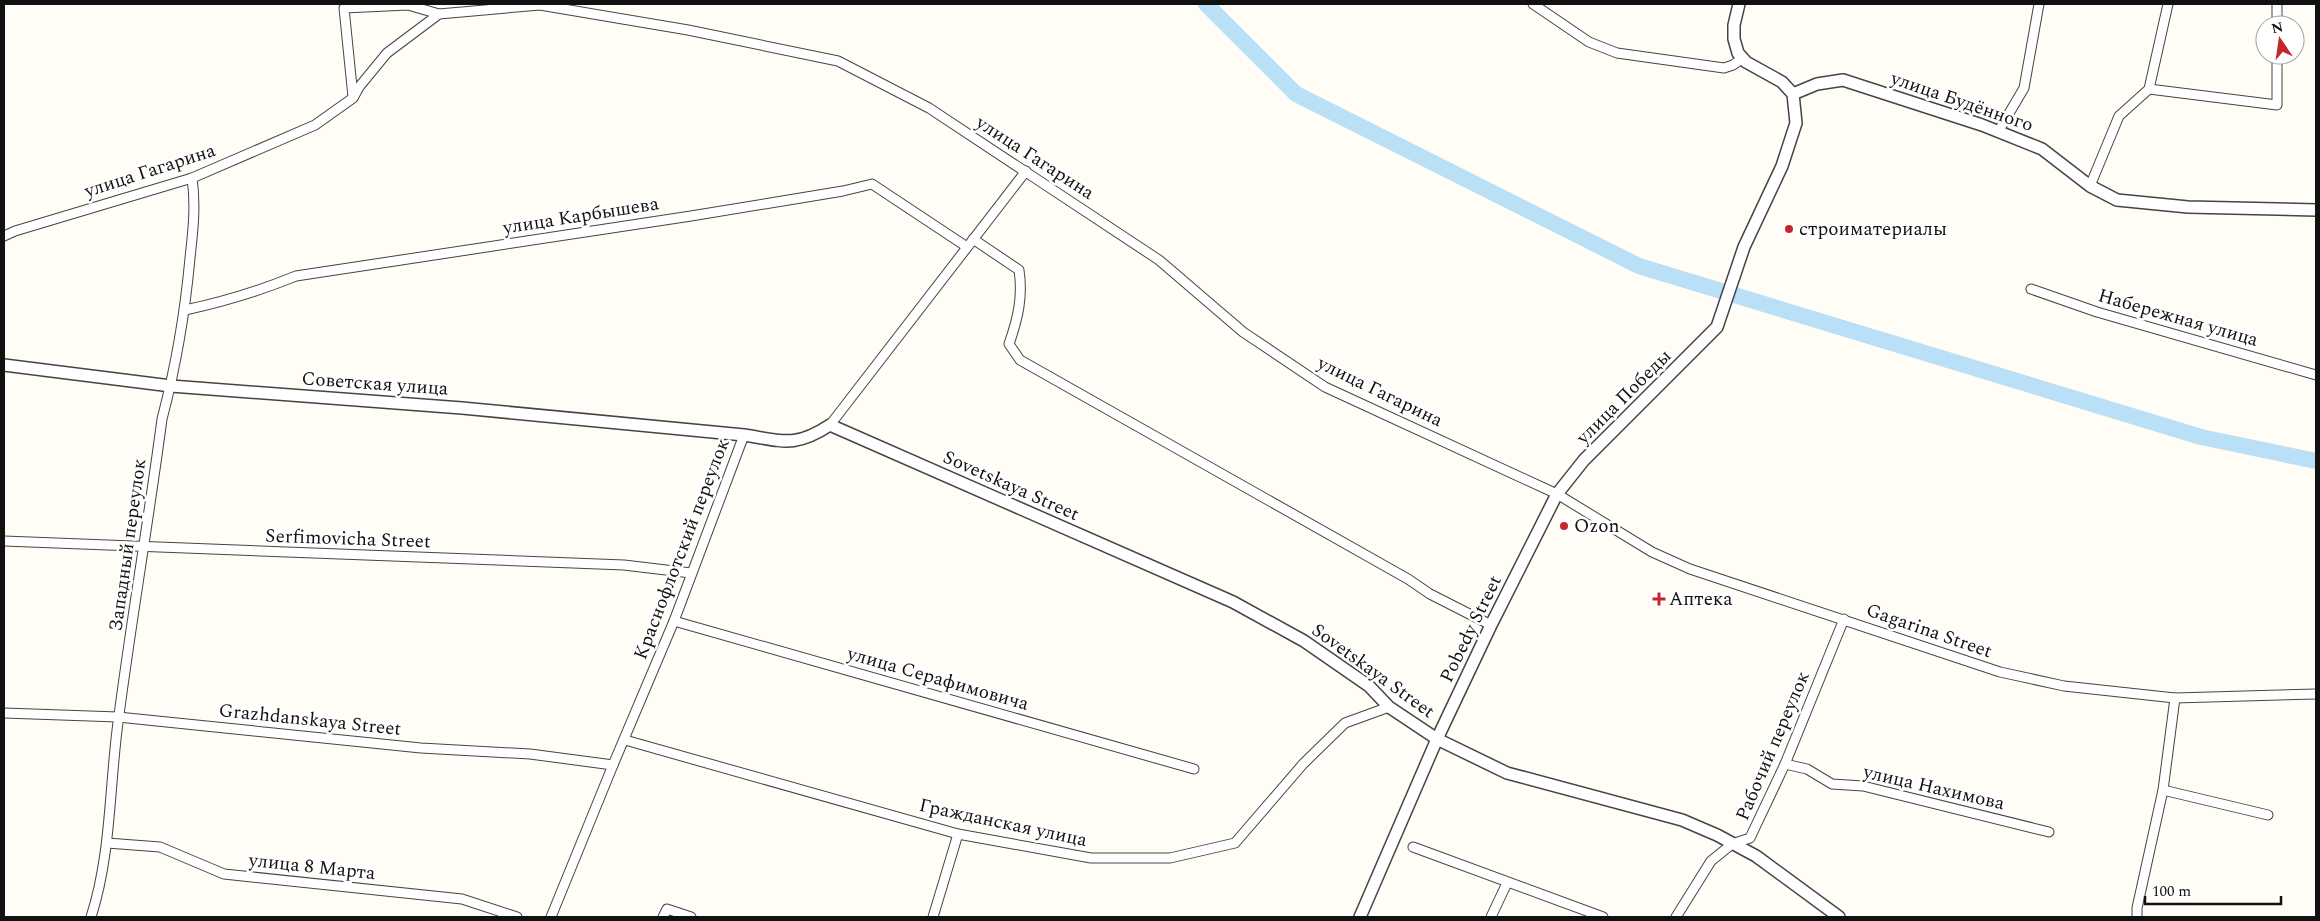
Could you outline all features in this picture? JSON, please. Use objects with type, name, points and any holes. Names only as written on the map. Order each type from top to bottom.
[{"type":"street","points":[[1534,4],[1589,42],[1617,53],[1724,68],[1733,65],[1742,58]]},
{"type":"street","points":[[1739,4],[1734,25],[1734,39],[1738,53],[1746,62],[1782,82],[1794,94]]},
{"type":"street","points":[[1998,132],[2024,88],[2039,4]]},
{"type":"street","points":[[2090,186],[2119,116],[2149,89],[2168,4]]},
{"type":"street","name":"улица Гагарина","points":[[353,98],[344,8],[408,5],[439,14],[540,5],[688,30],[838,61],[929,108],[1159,260],[1242,332],[1325,387],[1557,494]]},
{"type":"street","name":"улица Гагарина","points":[[4,236],[15,230],[192,178],[315,125],[353,98],[359,87],[386,53],[439,14]]},
{"type":"street","points":[[2149,89],[2277,105],[2277,65]]},
{"type":"street","name":"улица Будённого","points":[[1794,94],[1816,84],[1843,80],[1982,125],[2042,148],[2090,186],[2117,200],[2188,207],[2316,210]]},
{"type":"street","name":"улица Победы","points":[[1557,494],[1584,460],[1717,327],[1744,247],[1785,157],[1796,123],[1794,94]]},
{"type":"street","name":"Краснофлотский переулок","points":[[551,917],[674,621],[744,435],[782,441],[801,441],[830,425],[1026,171]]},
{"type":"street","name":"Западный переулок","points":[[91,917],[101,888],[107,843],[118,716],[145,547],[162,419],[171,386],[185,310],[196,202],[192,178]]},
{"type":"street","name":"улица Карбышева","points":[[185,310],[237,298],[296,276],[710,213],[872,184],[1019,270],[1022,291],[1009,344],[1020,360],[1408,579],[1430,594],[1491,625]]},
{"type":"street","name":"Набережная улица","points":[[2031,289],[2097,312],[2316,375]]},
{"type":"street","name":"Советская улица","points":[[4,365],[171,386],[462,408],[744,435]]},
{"type":"street","name":"Sovetskaya Street","points":[[830,425],[1233,602],[1304,641],[1369,686],[1389,707],[1437,739],[1507,773],[1682,820],[1732,844],[1756,856],[1839,917]]},
{"type":"street","name":"Gagarina Street","points":[[1557,494],[1652,552],[1683,566],[1731,584],[1844,619],[2000,672],[2064,686],[2175,698],[2316,694]]},
{"type":"street","name":"Pobedy Street","points":[[1360,917],[1437,739],[1491,625],[1557,494]]},
{"type":"street","name":"Serfimovicha Street","points":[[4,541],[624,565],[691,573]]},
{"type":"street","name":"Рабочий переулок","points":[[1676,917],[1710,861],[1732,844],[1750,838],[1785,764],[1844,619]]},
{"type":"street","name":"улица Серафимовича","points":[[674,621],[1194,769]]},
{"type":"street","points":[[2137,917],[2137,908],[2163,790],[2175,698]]},
{"type":"street","name":"Гражданская улица","points":[[625,740],[958,834],[1091,858],[1170,858],[1235,843],[1303,764],[1345,723],[1389,707]]},
{"type":"street","name":"Grazhdanskaya Street","points":[[4,713],[118,716],[421,748],[539,755],[613,765]]},
{"type":"street","name":"улица Нахимова","points":[[1785,764],[1807,769],[1832,784],[1863,786],[2049,832]]},
{"type":"street","points":[[2163,790],[2268,815]]},
{"type":"street","points":[[933,917],[958,834]]},
{"type":"street","name":"улица 8 Марта","points":[[107,843],[160,847],[224,874],[462,899],[517,917]]},
{"type":"street","points":[[1413,848],[1603,917]]},
{"type":"street","points":[[1491,917],[1507,883]]},
{"type":"street","points":[[663,917],[667,909],[691,917]]},
{"type":"waterway","points":[[1206,4],[1296,94],[1639,266],[2201,437],[2316,461]]},
{"type":"place","name":"строиматериалы","points":[[1789,229]]},
{"type":"place","name":"Ozon","points":[[1564,526]]},
{"type":"place","name":"Аптека","points":[[1659,599]]}]
